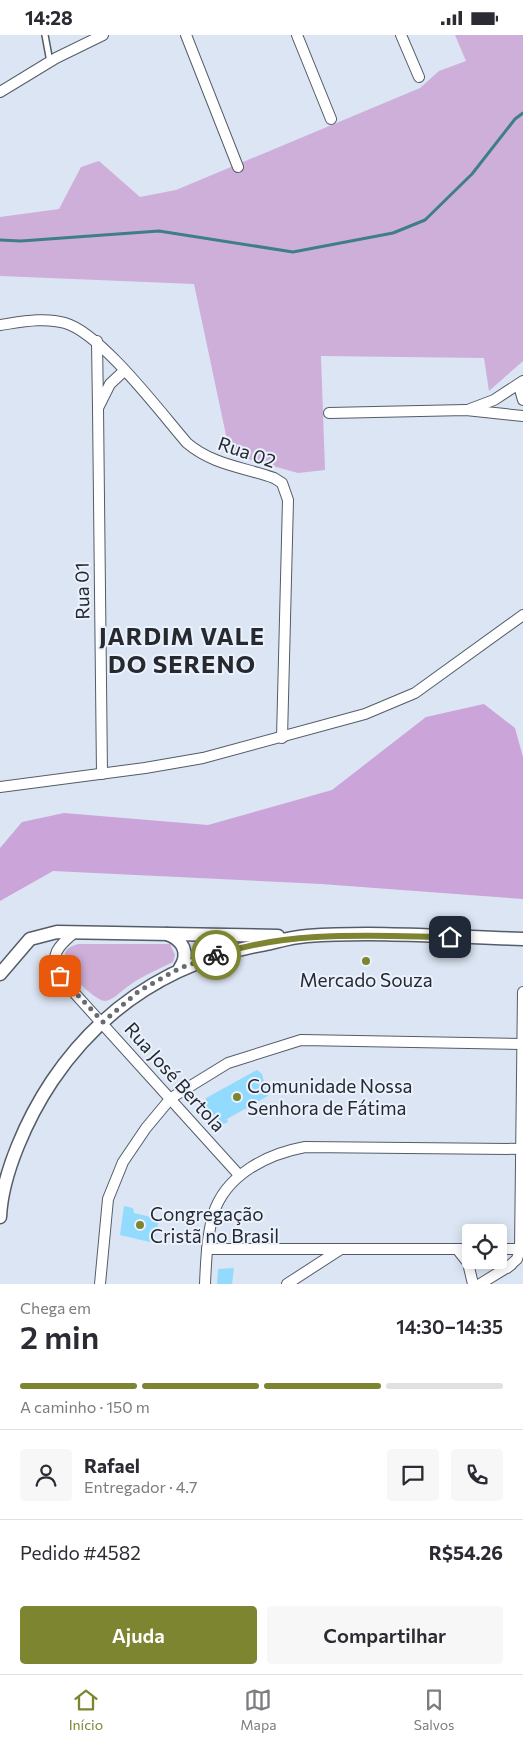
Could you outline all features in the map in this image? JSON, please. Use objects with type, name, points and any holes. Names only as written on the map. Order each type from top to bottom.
[{"type":"street","points":[[0,92],[50,62],[104,35]]},
{"type":"street","points":[[186,35],[238,167]]},
{"type":"street","points":[[297,35],[331,119]]},
{"type":"street","points":[[402,35],[418,77]]},
{"type":"street","name":"Rua 02","points":[[0,325],[50,320],[78,328],[98,341],[187,443],[200,454],[215,461],[274,478],[285,490],[288,512],[282,738]]},
{"type":"street","name":"Rua 01","points":[[98,341],[102,774]]},
{"type":"street","name":"Rua 01","points":[[98,407],[110,384],[124,371]]},
{"type":"street","points":[[466,410],[494,400],[521,383],[523,400]]},
{"type":"street","points":[[328,413],[466,410],[523,416]]},
{"type":"street","points":[[0,787],[102,774],[203,758],[365,714],[415,693],[523,615]]},
{"type":"street","points":[[0,974],[30,939],[57,932],[306,936],[377,935],[523,939]]},
{"type":"street","name":"Rua José Bertola","points":[[75,932],[54,953],[57,971],[239,1175]]},
{"type":"street","points":[[167,934],[178,939],[184,947],[185,958],[180,968]]},
{"type":"street","points":[[0,1217],[17,1145],[42,1097],[66,1061],[103,1022],[139,991],[180,968],[232,950],[306,936]]},
{"type":"street","points":[[480,1284],[507,1267],[522,1252],[523,992]]},
{"type":"street","points":[[100,1284],[108,1199],[124,1162],[146,1128],[171,1098],[228,1063],[301,1040],[522,1044]]},
{"type":"street","points":[[205,1284],[207,1249],[214,1214],[223,1195],[239,1175],[285,1150],[305,1147],[522,1149]]},
{"type":"street","points":[[207,1249],[462,1249]]},
{"type":"street","points":[[287,1284],[341,1249]]},
{"type":"street","points":[[458,1249],[468,1263],[473,1284]]},
{"type":"street","points":[[507,1250],[522,1252]]},
{"type":"lane","points":[[45,35],[50,62]]},
{"type":"shaded area","points":[[455,35],[523,35],[523,361],[489,391],[484,358],[321,356],[325,470],[298,473],[230,454],[194,284],[0,276],[0,217],[59,209],[81,167],[99,161],[140,197],[176,190],[420,88],[439,71],[466,61]]},
{"type":"shaded area","points":[[484,704],[515,728],[523,757],[523,899],[321,884],[53,871],[0,901],[0,848],[22,822],[64,813],[208,825],[332,790],[426,717]]},
{"type":"shaded area","points":[[79,944],[170,944],[175,955],[173,962],[140,978],[110,1000],[105,1001],[91,994],[82,986],[67,966],[64,956],[68,949]]},
{"type":"building","name":"Comunidade Nossa Senhora de Fátima","points":[[257,1070],[262,1074],[268,1096],[227,1119],[228,1122],[221,1125],[206,1107],[206,1098]]},
{"type":"building","name":"Congregação Cristã no Brasil","points":[[124,1206],[133,1208],[134,1213],[159,1219],[154,1243],[120,1235]]},
{"type":"building","points":[[234,1268],[232,1284],[217,1284],[218,1269]]},
{"type":"waterway","points":[[0,240],[21,241],[159,231],[293,252],[393,233],[425,220],[472,174],[515,119],[523,113]]},
{"type":"way so far","points":[[60,976],[103,1022],[139,991],[180,968],[216,955]]},
{"type":"place","name":"Mercado Souza","points":[[366,961]]},
{"type":"place","name":"Comunidade Nossa Senhora de Fátima","points":[[237,1097]]},
{"type":"place","name":"Congregação Cristã no Brasil","points":[[140,1225]]},
{"type":"district","name":"JARDIM VALE DO SERENO","points":[[182,651]]},
{"type":"route","points":[[216,955],[232,950],[306,936],[450,937]]}]
